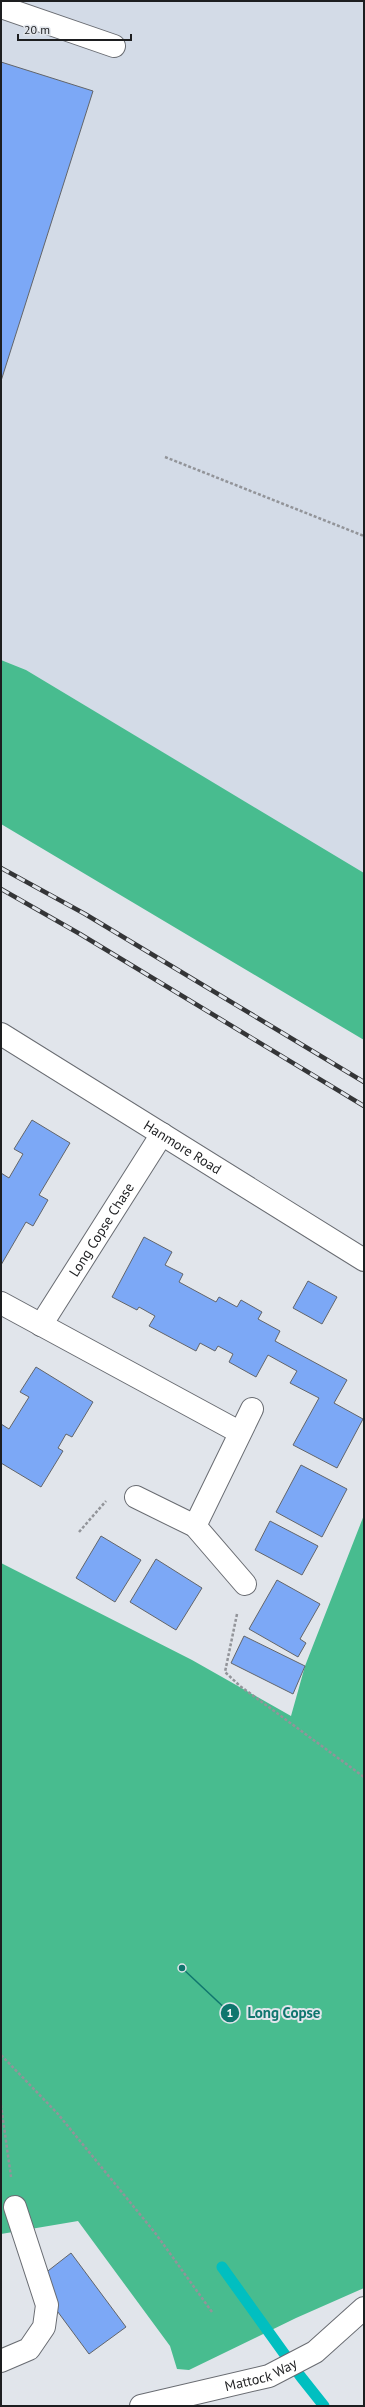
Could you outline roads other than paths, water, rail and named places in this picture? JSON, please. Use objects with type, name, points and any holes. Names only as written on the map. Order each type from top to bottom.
[{"type":"street","points":[[1,7],[114,46]]},
{"type":"street","name":"Hanmore Road","points":[[1,1034],[364,1260]]},
{"type":"street","name":"Long Copse Chase","points":[[41,1324],[162,1134]]},
{"type":"street","points":[[1,1303],[239,1432]]},
{"type":"street","points":[[195,1526],[239,1432],[252,1409]]},
{"type":"street","points":[[136,1497],[195,1526],[245,1584]]},
{"type":"street","points":[[1,2361],[29,2349],[44,2327],[47,2305],[15,2207]]},
{"type":"street","name":"Mattock Way","points":[[141,2406],[269,2376],[315,2352],[364,2308]]},
{"type":"waterway","points":[[222,2267],[301,2377],[324,2406]]},
{"type":"railway","points":[[1,868],[85,914],[364,1082]]},
{"type":"railway","points":[[1,889],[80,934],[364,1106]]},
{"type":"place","name":"Long Copse","points":[[182,1968]]}]
